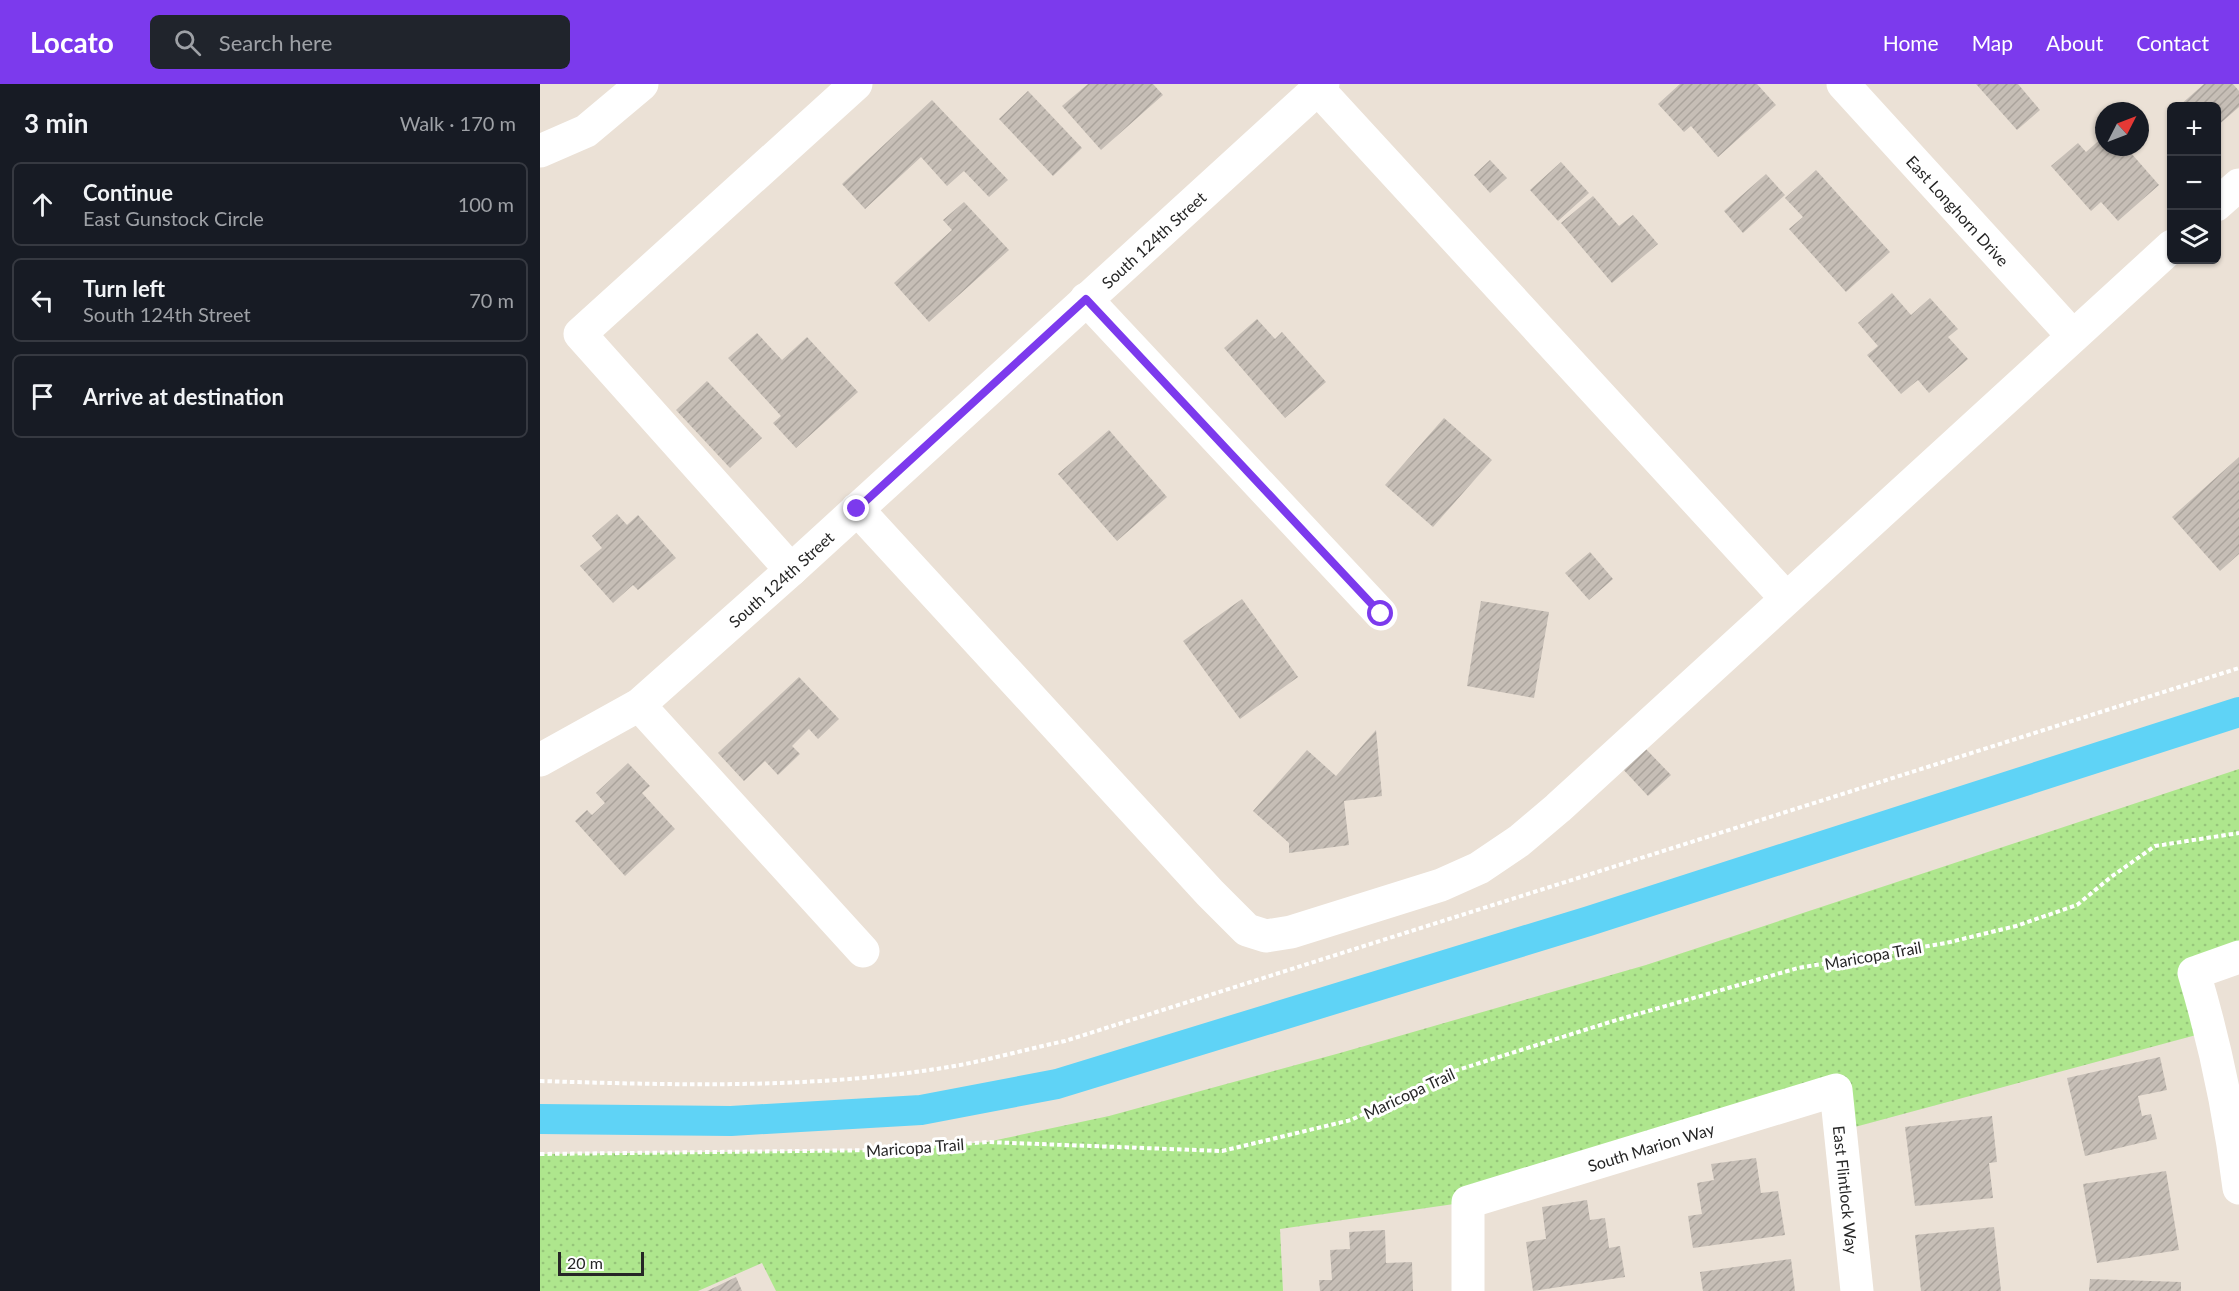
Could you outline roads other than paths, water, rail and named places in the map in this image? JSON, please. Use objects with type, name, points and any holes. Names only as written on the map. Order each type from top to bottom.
[{"type":"street","points":[[540,151],[586,130],[642,84]]},
{"type":"street","points":[[791,570],[580,334],[856,84]]},
{"type":"street","name":"East Longhorn Drive","points":[[1843,84],[2073,336]]},
{"type":"street","points":[[1321,86],[1786,598]]},
{"type":"street","name":"South 124th Street","points":[[540,760],[639,705],[791,570],[1321,86]]},
{"type":"street","points":[[2221,201],[2239,185]]},
{"type":"street","points":[[857,509],[1210,893],[1247,930],[1266,936],[1291,932],[1441,885],[1479,868],[1520,840],[1558,808],[2167,251]]},
{"type":"street","points":[[1086,299],[1381,614]]},
{"type":"street","points":[[639,705],[863,951]]},
{"type":"street","points":[[2239,957],[2194,973],[2211,1031],[2234,1143],[2239,1188]]},
{"type":"street","name":"South Marion Way","points":[[1468,1291],[1468,1202],[1836,1090]]},
{"type":"street","name":"East Flintlock Way","points":[[1836,1090],[1857,1291]]},
{"type":"waterway","points":[[540,1119],[731,1121],[921,1110],[1057,1084],[1589,921],[2239,712]]}]
